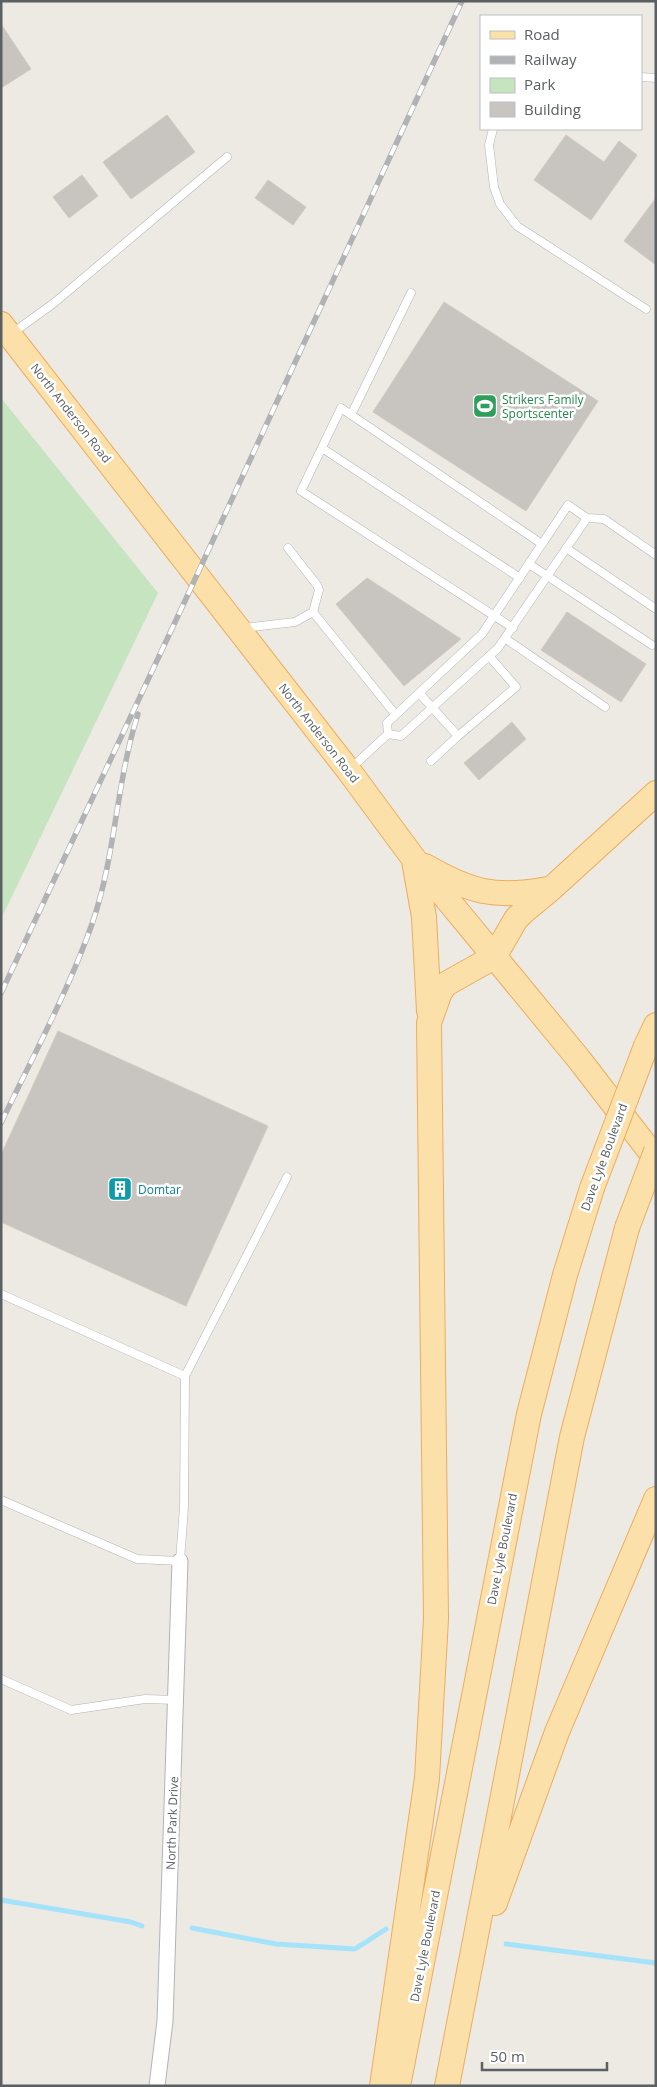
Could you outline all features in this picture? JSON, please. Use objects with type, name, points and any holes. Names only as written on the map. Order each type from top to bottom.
[{"type":"main road","name":"North Anderson Road","points":[[6,330],[349,771],[414,859],[578,1058],[648,1145],[656,1159]]},
{"type":"main road","points":[[429,1023],[438,997],[446,984],[494,957],[516,919],[656,793]]},
{"type":"main road","points":[[414,859],[445,877],[476,890],[510,895],[552,888]]},
{"type":"main road","points":[[382,2086],[417,1858],[427,1778],[434,1682],[436,1619],[429,1023],[426,932],[414,859]]},
{"type":"main road","name":"Dave Lyle Boulevard","points":[[398,2086],[529,1414],[562,1283],[592,1188],[651,1036]]},
{"type":"main road","points":[[447,2086],[572,1437],[648,1145]]},
{"type":"main road","points":[[465,1992],[535,1788],[656,1498]]},
{"type":"street","name":"North Park Drive","points":[[157,2086],[165,2020],[177,1700],[180,1561]]},
{"type":"lane","points":[[642,77],[656,78]]},
{"type":"lane","points":[[493,130],[489,145],[494,187],[500,204],[517,226],[646,309]]},
{"type":"lane","points":[[6,330],[54,303],[227,157]]},
{"type":"lane","points":[[351,415],[411,293]]},
{"type":"lane","points":[[513,628],[302,491],[341,408],[542,544]]},
{"type":"lane","points":[[322,448],[520,578]]},
{"type":"lane","points":[[388,734],[386,722],[482,634],[568,505],[587,518],[604,519],[656,555]]},
{"type":"lane","points":[[388,734],[401,736],[506,639],[587,518]]},
{"type":"lane","points":[[238,628],[295,622],[313,612],[318,590],[317,585],[288,548]]},
{"type":"lane","points":[[566,548],[656,609]]},
{"type":"lane","points":[[529,564],[652,645]]},
{"type":"lane","points":[[313,612],[395,714]]},
{"type":"lane","points":[[506,639],[605,707]]},
{"type":"lane","points":[[431,761],[516,687],[489,656]]},
{"type":"lane","points":[[419,693],[458,736]]},
{"type":"lane","points":[[349,771],[388,734]]},
{"type":"lane","points":[[1,1500],[137,1558],[180,1561],[184,1507],[185,1376],[287,1176]]},
{"type":"lane","points":[[1,1294],[185,1376]]},
{"type":"lane","points":[[1,1678],[71,1710],[145,1699],[177,1700]]},
{"type":"green space","points":[[1,398],[158,593],[1,919]]},
{"type":"building","points":[[1,24],[31,69],[1,88]]},
{"type":"building","points":[[167,115],[195,152],[131,199],[103,162]]},
{"type":"building","points":[[566,135],[604,162],[619,141],[637,155],[591,220],[534,180]]},
{"type":"building","points":[[82,175],[98,196],[69,218],[53,197]]},
{"type":"building","points":[[268,180],[306,207],[293,225],[255,198]]},
{"type":"building","points":[[656,198],[656,265],[624,241]]},
{"type":"building","name":"Strikers Family Sportscenter","points":[[444,302],[598,401],[526,511],[373,412]]},
{"type":"building","points":[[367,578],[461,639],[404,686],[336,604]]},
{"type":"building","points":[[567,612],[646,664],[621,702],[541,650]]},
{"type":"building","points":[[512,722],[526,739],[479,780],[464,763]]},
{"type":"building","name":"Domtar","points":[[58,1031],[268,1126],[186,1306],[1,1222],[1,1155]]},
{"type":"waterway","points":[[1,1900],[131,1922],[142,1926]]},
{"type":"waterway","points":[[192,1928],[276,1944],[355,1949],[386,1929]]},
{"type":"waterway","points":[[506,1944],[656,1963]]},
{"type":"railway","points":[[1,993],[184,603],[462,1]]},
{"type":"railway","points":[[1,1123],[61,1000],[92,924],[106,872],[125,766],[138,714]]},
{"type":"place","name":"Strikers Family Sportscenter","points":[[485,406]]},
{"type":"place","name":"Domtar","points":[[120,1189]]}]
